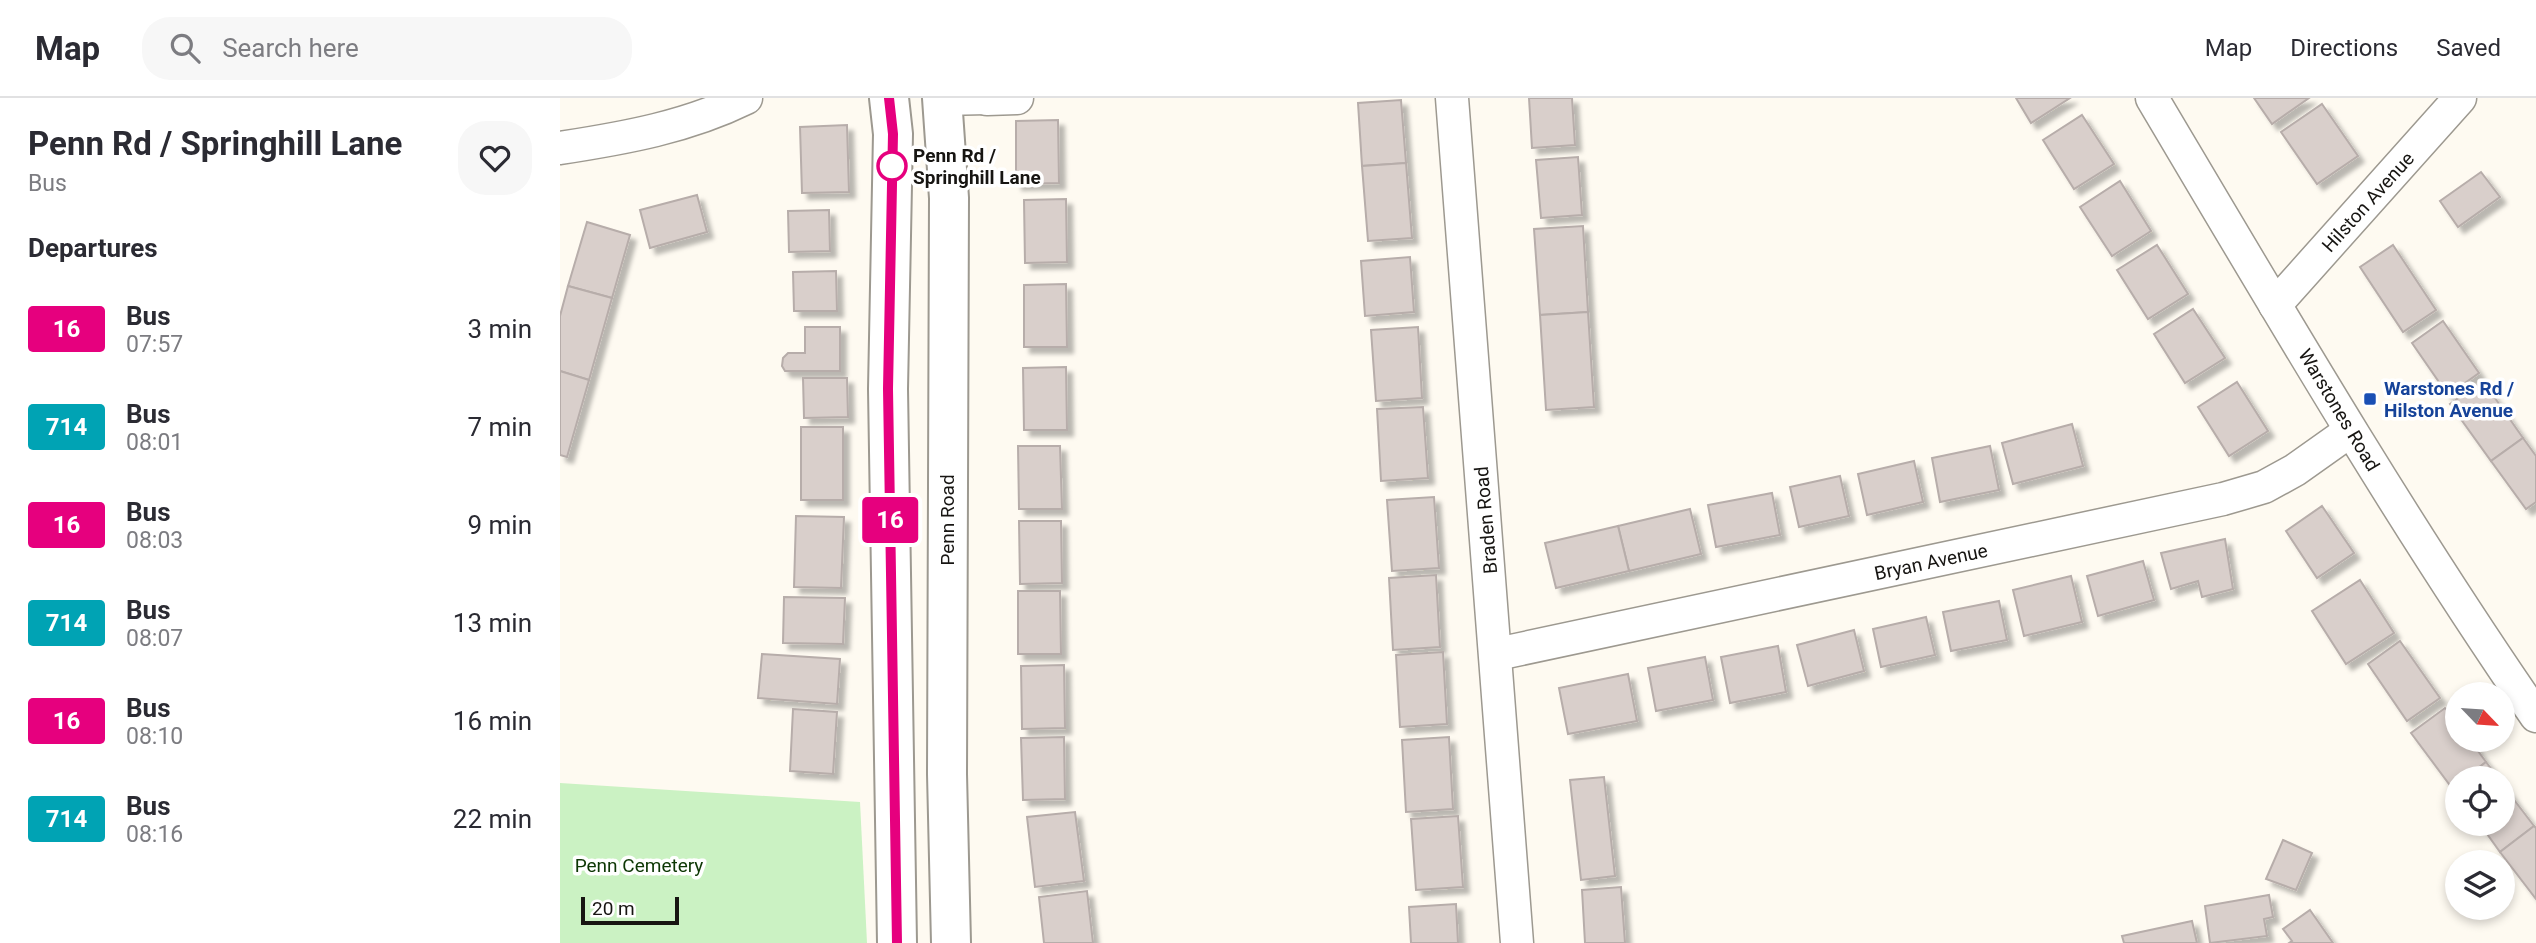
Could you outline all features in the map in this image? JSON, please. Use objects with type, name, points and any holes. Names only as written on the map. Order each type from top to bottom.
[{"type":"highway","points":[[889,98],[893,134],[888,389],[897,943]]},
{"type":"highway","name":"Penn Road","points":[[942,98],[949,198],[947,774],[951,943]]},
{"type":"street","points":[[560,148],[628,138],[695,121],[746,98]]},
{"type":"street","points":[[942,98],[1017,98]]},
{"type":"street","name":"Braden Road","points":[[1452,98],[1517,943]]},
{"type":"street","name":"Warstones Road","points":[[2152,98],[2350,431],[2536,716]]},
{"type":"street","name":"Hilston Avenue","points":[[2275,305],[2460,98]]},
{"type":"street","name":"Bryan Avenue","points":[[1496,654],[2223,499],[2264,487],[2295,470],[2350,431]]},
{"type":"green space","name":"Penn Cemetery","points":[[560,783],[860,802],[867,943],[560,943]]},
{"type":"building","points":[[1529,98],[1572,98],[1575,145],[1532,148]]},
{"type":"building","points":[[2016,98],[2070,98],[2031,123]]},
{"type":"building","points":[[2254,98],[2309,98],[2272,124]]},
{"type":"building","points":[[1401,100],[1406,163],[1362,166],[1358,103]]},
{"type":"building","points":[[2322,104],[2358,156],[2317,184],[2281,132]]},
{"type":"building","points":[[2082,115],[2114,164],[2074,189],[2043,140]]},
{"type":"building","points":[[1058,120],[1059,183],[1016,184],[1016,121]]},
{"type":"building","points":[[847,125],[849,192],[802,193],[800,127]]},
{"type":"building","points":[[1578,157],[1582,215],[1541,218],[1536,160]]},
{"type":"building","points":[[1406,163],[1412,238],[1368,241],[1362,166]]},
{"type":"building","points":[[2481,172],[2500,197],[2458,227],[2440,201]]},
{"type":"building","points":[[2120,181],[2151,231],[2112,256],[2080,207]]},
{"type":"building","points":[[697,195],[707,232],[650,248],[640,210]]},
{"type":"building","points":[[1066,199],[1067,262],[1025,263],[1024,200]]},
{"type":"building","points":[[829,210],[830,251],[789,252],[788,211]]},
{"type":"building","points":[[587,222],[630,235],[612,298],[568,286]]},
{"type":"building","points":[[1583,226],[1588,312],[1540,315],[1534,229]]},
{"type":"building","points":[[2157,245],[2188,294],[2148,319],[2117,270]]},
{"type":"building","points":[[2393,245],[2436,310],[2403,332],[2360,267]]},
{"type":"building","points":[[1410,257],[1414,312],[1365,316],[1361,261]]},
{"type":"building","points":[[836,271],[837,311],[794,311],[793,272]]},
{"type":"building","points":[[1066,284],[1067,347],[1024,347],[1024,285]]},
{"type":"building","points":[[568,286],[612,298],[589,380],[560,371],[560,316]]},
{"type":"building","points":[[2193,309],[2225,358],[2185,383],[2154,334]]},
{"type":"building","points":[[1588,312],[1594,407],[1546,410],[1540,315]]},
{"type":"building","points":[[2443,321],[2479,373],[2448,395],[2412,343]]},
{"type":"building","points":[[805,327],[840,327],[840,371],[785,371],[782,366],[783,358],[788,353],[805,353]]},
{"type":"building","points":[[1418,327],[1422,398],[1376,401],[1371,330]]},
{"type":"building","points":[[1066,367],[1067,430],[1024,430],[1023,368]]},
{"type":"building","points":[[560,371],[589,380],[567,457],[560,455]]},
{"type":"building","points":[[803,378],[847,378],[848,417],[804,418]]},
{"type":"building","points":[[2483,381],[2523,438],[2491,461],[2450,404]]},
{"type":"building","points":[[2237,382],[2268,431],[2229,456],[2198,407]]},
{"type":"building","points":[[1423,407],[1428,478],[1381,481],[1377,409]]},
{"type":"building","points":[[2072,424],[2083,466],[2013,484],[2002,443]]},
{"type":"building","points":[[801,427],[843,427],[843,500],[801,500]]},
{"type":"building","points":[[2523,438],[2536,456],[2536,502],[2526,509],[2491,461]]},
{"type":"building","points":[[1018,446],[1060,446],[1062,509],[1019,509]]},
{"type":"building","points":[[1990,446],[1999,490],[1940,502],[1932,458]]},
{"type":"building","points":[[1914,461],[1923,502],[1867,515],[1858,474]]},
{"type":"building","points":[[1840,476],[1849,516],[1799,527],[1790,487]]},
{"type":"building","points":[[1772,493],[1780,535],[1716,547],[1708,505]]},
{"type":"building","points":[[1434,497],[1439,568],[1392,571],[1387,500]]},
{"type":"building","points":[[2322,506],[2354,553],[2317,578],[2286,531]]},
{"type":"building","points":[[1690,509],[1701,554],[1629,571],[1618,526]]},
{"type":"building","points":[[796,516],[844,517],[841,588],[794,587]]},
{"type":"building","points":[[1019,521],[1061,521],[1062,583],[1020,584]]},
{"type":"building","points":[[1618,526],[1629,571],[1556,588],[1545,543]]},
{"type":"building","points":[[2225,539],[2233,589],[2202,597],[2198,581],[2171,589],[2161,553]]},
{"type":"building","points":[[2143,561],[2154,600],[2098,616],[2087,576]]},
{"type":"building","points":[[1436,575],[1440,647],[1393,650],[1389,578]]},
{"type":"building","points":[[2071,576],[2082,622],[2024,636],[2013,590]]},
{"type":"building","points":[[2360,580],[2394,633],[2346,664],[2312,611]]},
{"type":"building","points":[[1018,591],[1060,591],[1061,654],[1018,654]]},
{"type":"building","points":[[784,597],[845,598],[843,644],[783,643]]},
{"type":"building","points":[[1999,601],[2007,640],[1951,651],[1943,612]]},
{"type":"building","points":[[1926,617],[1935,655],[1881,667],[1873,629]]},
{"type":"building","points":[[1854,630],[1864,671],[1808,686],[1797,645]]},
{"type":"building","points":[[2400,641],[2440,698],[2407,721],[2368,664]]},
{"type":"building","points":[[1778,646],[1786,692],[1730,703],[1721,657]]},
{"type":"building","points":[[1443,652],[1447,724],[1400,727],[1396,655]]},
{"type":"building","points":[[762,654],[840,659],[837,704],[758,698]]},
{"type":"building","points":[[1705,657],[1713,700],[1656,711],[1648,668]]},
{"type":"building","points":[[1064,665],[1065,728],[1022,729],[1021,666]]},
{"type":"building","points":[[1628,674],[1637,721],[1568,734],[1559,688]]},
{"type":"building","points":[[2445,708],[2445,752],[2479,752],[2486,762],[2481,766],[2445,766],[2445,779],[2411,733]]},
{"type":"building","points":[[793,709],[837,712],[833,774],[790,771]]},
{"type":"building","points":[[1064,737],[1065,799],[1023,800],[1021,738]]},
{"type":"building","points":[[1449,737],[1453,809],[1406,812],[1402,740]]},
{"type":"building","points":[[1604,777],[1615,876],[1581,880],[1570,780]]},
{"type":"building","points":[[2515,801],[2534,826],[2503,850],[2499,850],[2489,836],[2515,836]]},
{"type":"building","points":[[1075,812],[1084,881],[1035,887],[1027,817]]},
{"type":"building","points":[[1458,816],[1463,887],[1416,890],[1411,819]]},
{"type":"building","points":[[2534,826],[2536,828],[2536,899],[2515,872],[2515,850],[2503,850]]},
{"type":"building","points":[[2283,840],[2312,853],[2296,890],[2266,879]]},
{"type":"building","points":[[1621,887],[1625,943],[1585,943],[1582,890]]},
{"type":"building","points":[[1087,891],[1093,943],[1044,943],[1039,897]]},
{"type":"building","points":[[2269,895],[2273,917],[2264,919],[2267,936],[2210,943],[2205,906]]},
{"type":"building","points":[[1456,904],[1458,943],[1411,943],[1409,907]]},
{"type":"building","points":[[2310,910],[2333,943],[2289,943],[2292,941],[2283,929]]},
{"type":"building","points":[[2192,921],[2197,943],[2124,943],[2122,936]]},
{"type":"bus line","name":"16","points":[[889,98],[893,134],[888,389],[897,943]]},
{"type":"place","name":"Penn Rd / Springhill Lane","points":[[892,166]]},
{"type":"place","name":"Warstones Rd / Hilston Avenue","points":[[2370,399]]}]
